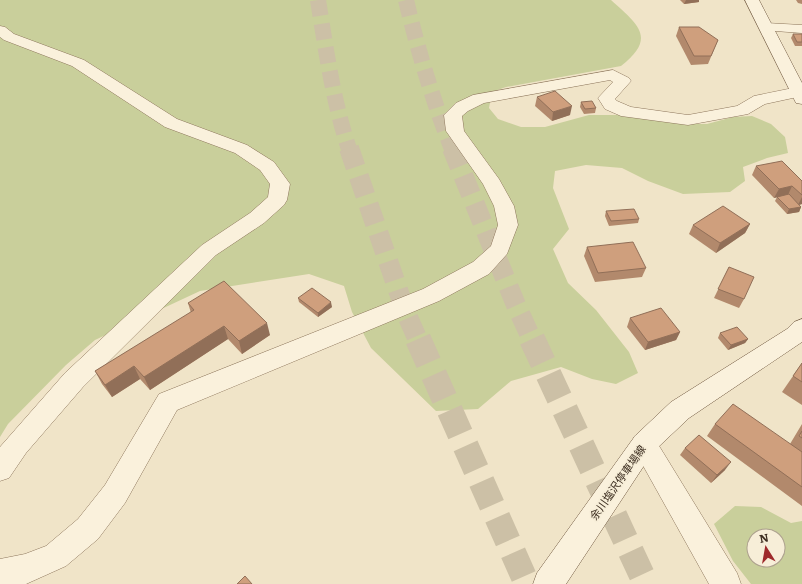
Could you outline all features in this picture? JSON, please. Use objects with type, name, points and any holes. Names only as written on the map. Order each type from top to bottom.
[{"type":"street","points":[[0,574],[26,569],[56,556],[88,529],[115,494],[168,402],[431,295],[481,268],[486,263],[500,248],[508,225],[504,206],[492,183],[455,131],[453,115],[462,107],[479,99],[613,75],[623,81],[606,98],[611,105],[627,112],[688,120],[742,110],[760,100],[800,91],[752,0]]},
{"type":"street","points":[[766,27],[802,29]]},
{"type":"street","points":[[0,30],[9,37],[78,63],[172,122],[241,149],[267,166],[280,184],[277,200],[257,218],[209,250],[74,380],[17,445],[0,470]]},
{"type":"street","name":"余川塩沢停車場線","points":[[548,584],[644,444],[680,410],[796,335],[802,328]]},
{"type":"street","points":[[644,444],[726,584]]},
{"type":"green space","points":[[0,0],[611,0],[629,16],[640,31],[641,39],[639,47],[632,56],[621,66],[506,87],[492,92],[489,108],[498,119],[521,127],[545,127],[589,115],[624,115],[688,124],[707,124],[733,117],[752,116],[771,124],[785,137],[788,153],[767,158],[743,167],[745,181],[730,192],[683,194],[648,181],[622,168],[586,165],[555,171],[553,188],[569,229],[553,249],[568,283],[596,310],[629,352],[638,373],[616,384],[592,379],[561,367],[511,381],[478,409],[436,411],[371,348],[352,312],[344,286],[309,274],[200,291],[95,340],[66,365],[8,424],[0,437]]},
{"type":"green space","points":[[735,506],[761,507],[791,523],[802,521],[802,584],[751,584],[733,561],[714,524]]},
{"type":"building","points":[[679,27],[699,27],[718,40],[711,56],[694,56]]},
{"type":"building","points":[[793,34],[802,34],[802,42],[797,42]]},
{"type":"building","points":[[555,91],[572,106],[553,112],[537,97]]},
{"type":"building","points":[[592,101],[596,108],[585,109],[581,102]]},
{"type":"building","points":[[782,161],[802,181],[802,195],[792,186],[779,189],[756,166]]},
{"type":"building","points":[[789,194],[801,207],[789,209],[777,197]]},
{"type":"building","points":[[723,206],[750,224],[720,243],[693,225]]},
{"type":"building","points":[[634,209],[639,219],[611,221],[606,211]]},
{"type":"building","points":[[633,242],[646,268],[598,273],[587,247]]},
{"type":"building","points":[[729,267],[754,277],[744,299],[718,289]]},
{"type":"building","points":[[224,281],[267,323],[239,341],[224,326],[144,377],[134,366],[105,385],[95,371],[194,310],[188,303]]},
{"type":"building","points":[[312,288],[331,302],[318,313],[298,298]]},
{"type":"building","points":[[661,308],[680,332],[648,342],[630,318]]},
{"type":"building","points":[[737,327],[748,339],[731,345],[720,333]]},
{"type":"building","points":[[802,363],[802,382],[793,376]]},
{"type":"building","points":[[733,404],[802,452],[802,487],[715,424]]},
{"type":"building","points":[[802,431],[802,438],[799,436]]},
{"type":"building","points":[[699,435],[731,462],[717,475],[685,448]]},
{"type":"building","points":[[245,576],[252,584],[237,584]]},
{"type":"tunnel","points":[[318,0],[334,94],[349,149]]},
{"type":"tunnel","points":[[406,0],[426,76],[452,149]]},
{"type":"tunnel","points":[[349,148],[406,313],[418,340]]},
{"type":"tunnel","points":[[452,148],[516,305],[532,340]]},
{"type":"tunnel","points":[[418,339],[527,584]]},
{"type":"tunnel","points":[[532,339],[646,584]]}]
